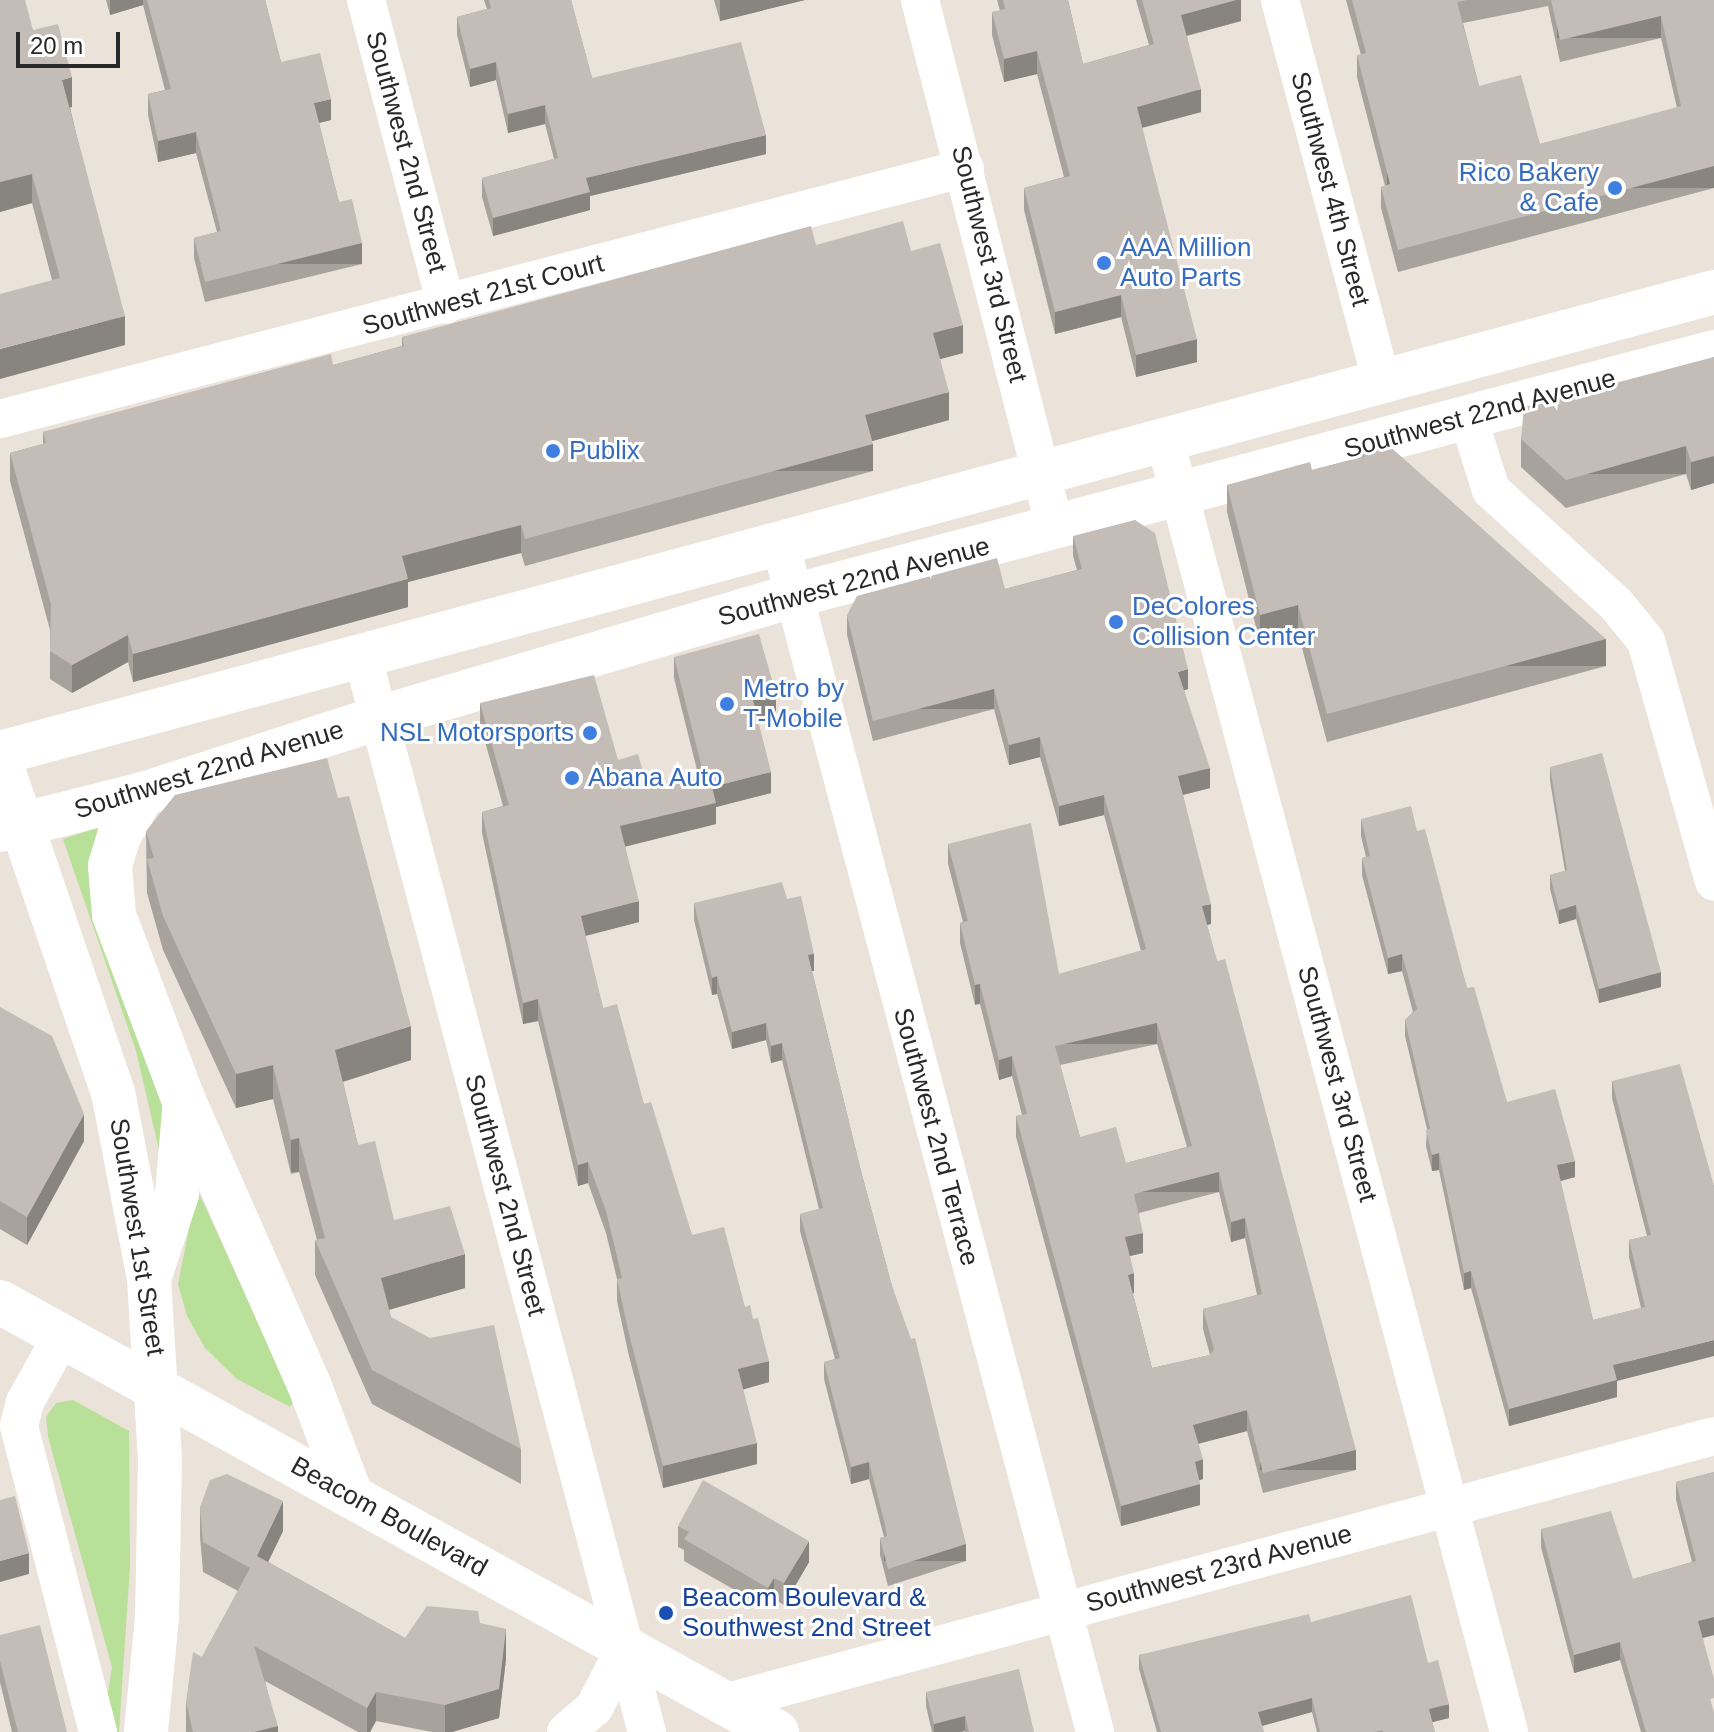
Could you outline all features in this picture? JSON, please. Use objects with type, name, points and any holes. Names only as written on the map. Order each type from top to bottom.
[{"type":"main road","points":[[0,753],[363,658],[1041,470],[1714,292]]},
{"type":"main road","name":"Southwest 22nd Avenue","points":[[10,828],[143,794],[378,718],[793,596],[1714,352]]},
{"type":"main road","name":"Southwest 1st Street","points":[[0,761],[10,828],[113,1092],[149,1279],[158,1388],[157,1617],[146,1732]]},
{"type":"main road","points":[[143,794],[116,844],[109,890],[123,942],[184,1101],[309,1384],[351,1495]]},
{"type":"main road","points":[[149,1279],[177,1194],[184,1101]]},
{"type":"main road","name":"Beacom Boulevard","points":[[0,1302],[777,1732]]},
{"type":"street","name":"Southwest 2nd Street","points":[[366,0],[446,305]]},
{"type":"street","name":"Southwest 3rd Street","points":[[920,0],[1055,528]]},
{"type":"street","name":"Southwest 4th Street","points":[[1280,0],[1381,379]]},
{"type":"street","name":"Southwest 21st Court","points":[[0,419],[965,168]]},
{"type":"street","points":[[1468,417],[1491,490],[1616,604],[1646,641],[1714,882]]},
{"type":"street","name":"Southwest 3rd Street","points":[[1164,437],[1509,1732]]},
{"type":"street","name":"Southwest 2nd Terrace","points":[[780,542],[1095,1732]]},
{"type":"street","name":"Southwest 2nd Street","points":[[363,658],[647,1732]]},
{"type":"street","points":[[62,1336],[25,1402],[19,1426],[98,1732]]},
{"type":"street","name":"Southwest 23rd Avenue","points":[[724,1703],[1714,1436]]},
{"type":"street","points":[[566,1732],[594,1708],[625,1648]]},
{"type":"green space","points":[[106,825],[166,1111],[163,1167],[136,1051],[63,839]]},
{"type":"green space","points":[[197,1189],[294,1401],[290,1407],[237,1379],[205,1348],[187,1316],[178,1284]]},
{"type":"green space","points":[[73,1400],[129,1431],[130,1566],[119,1732],[112,1732],[106,1705],[112,1667],[48,1437],[46,1417],[56,1403]]},
{"type":"building","points":[[0,0],[25,0],[33,30],[58,24],[72,77],[62,80],[125,316],[0,349],[0,294],[60,278],[32,174],[0,182]]},
{"type":"building","points":[[147,0],[265,0],[281,62],[320,53],[331,99],[314,103],[339,202],[352,199],[362,243],[205,282],[194,238],[221,231],[196,132],[158,141],[148,94],[171,89]]},
{"type":"building","points":[[489,0],[571,0],[592,78],[741,42],[766,135],[586,178],[590,192],[493,218],[482,178],[558,158],[545,105],[508,114],[496,62],[470,69],[457,17],[491,8]]},
{"type":"building","points":[[1003,0],[1068,0],[1083,64],[1154,44],[1142,0],[1236,0],[1181,15],[1201,89],[1137,107],[1197,339],[1136,355],[1121,295],[1055,312],[1024,188],[1070,176],[1037,51],[1004,59],[992,12],[1005,9]]},
{"type":"building","points":[[1352,0],[1467,0],[1457,2],[1479,86],[1521,75],[1540,144],[1681,106],[1661,16],[1560,40],[1551,0],[1714,0],[1714,166],[1398,250],[1381,187],[1390,184],[1357,55],[1366,53]]},
{"type":"building","points":[[903,221],[911,251],[940,243],[963,325],[933,333],[949,392],[865,415],[873,444],[525,539],[521,525],[402,556],[408,579],[133,654],[128,635],[72,665],[50,651],[51,604],[10,453],[46,443],[43,432],[331,354],[333,365],[404,346],[402,337],[811,226],[816,245]]},
{"type":"building","points":[[1714,357],[1714,456],[1691,462],[1686,446],[1566,480],[1521,439],[1524,407]]},
{"type":"building","points":[[1386,443],[1606,639],[1327,714],[1298,605],[1260,615],[1227,485],[1310,462],[1312,470],[1364,457],[1362,449]]},
{"type":"building","points":[[1135,520],[1155,533],[1188,669],[1178,672],[1210,768],[1178,776],[1211,904],[1202,906],[1217,961],[1225,959],[1356,1450],[1263,1473],[1247,1410],[1193,1425],[1203,1459],[1195,1462],[1200,1484],[1121,1506],[1016,1116],[1027,1114],[1012,1056],[999,1060],[980,984],[975,985],[960,923],[968,921],[948,844],[1031,823],[1059,974],[1146,949],[1104,795],[1059,806],[1040,737],[1009,745],[994,689],[873,721],[847,615],[857,596],[997,558],[1005,589],[1082,569],[1073,536]],"holes":[[[1157,1023],[1192,1146],[1126,1163],[1116,1127],[1080,1137],[1055,1046]],[[1219,1172],[1231,1222],[1245,1218],[1262,1294],[1203,1309],[1214,1349],[1210,1355],[1152,1368],[1128,1275],[1134,1273],[1125,1237],[1143,1233],[1134,1194]]]},
{"type":"building","points":[[759,634],[776,694],[753,700],[771,772],[712,787],[716,803],[620,826],[639,901],[581,916],[603,1008],[617,1004],[644,1104],[651,1102],[692,1235],[724,1227],[745,1307],[750,1305],[753,1319],[758,1318],[769,1361],[738,1369],[757,1443],[663,1466],[629,1334],[617,1279],[622,1278],[606,1211],[588,1162],[578,1165],[538,999],[523,1003],[482,812],[509,805],[480,703],[594,675],[618,760],[638,754],[647,786],[703,772],[674,657]]},
{"type":"building","points":[[1602,753],[1661,972],[1599,989],[1576,905],[1559,910],[1550,875],[1567,870],[1550,767]]},
{"type":"building","points":[[327,758],[338,798],[349,796],[411,1026],[335,1050],[358,1145],[375,1141],[394,1220],[450,1206],[465,1254],[381,1278],[391,1317],[430,1338],[494,1325],[521,1449],[372,1370],[315,1240],[325,1238],[299,1138],[291,1140],[273,1065],[236,1074],[163,916],[147,859],[154,858],[146,831],[175,795]]},
{"type":"building","points":[[1411,806],[1417,831],[1425,829],[1467,988],[1474,987],[1507,1102],[1555,1089],[1575,1161],[1557,1165],[1593,1320],[1645,1307],[1629,1240],[1651,1235],[1612,1081],[1680,1064],[1714,1186],[1714,1340],[1613,1365],[1617,1380],[1509,1409],[1471,1271],[1464,1273],[1439,1153],[1432,1155],[1426,1130],[1430,1128],[1405,1020],[1417,1009],[1402,954],[1388,958],[1362,858],[1370,856],[1361,819]]},
{"type":"building","points":[[782,882],[787,899],[801,896],[814,954],[808,955],[861,1171],[892,1286],[911,1339],[915,1338],[966,1544],[888,1569],[880,1538],[887,1536],[869,1462],[851,1467],[824,1362],[840,1358],[800,1214],[823,1208],[782,1043],[771,1046],[766,1023],[732,1032],[717,976],[712,978],[694,903]]},
{"type":"building","points":[[0,1007],[52,1036],[84,1114],[27,1217],[0,1201]]},
{"type":"building","points":[[1714,1472],[1714,1617],[1698,1621],[1714,1679],[1714,1698],[1710,1699],[1714,1712],[1714,1732],[1646,1732],[1620,1642],[1574,1655],[1541,1529],[1611,1511],[1633,1579],[1696,1561],[1676,1482]]},
{"type":"building","points":[[227,1474],[283,1501],[257,1556],[405,1638],[427,1606],[478,1611],[480,1623],[506,1629],[499,1689],[445,1705],[376,1692],[367,1708],[254,1646],[278,1726],[254,1732],[193,1732],[186,1702],[193,1652],[202,1657],[250,1568],[203,1542],[200,1507],[210,1480]]},
{"type":"building","points":[[703,1480],[809,1541],[784,1583],[774,1578],[768,1588],[684,1539],[689,1532],[678,1526]]},
{"type":"building","points":[[15,1496],[29,1553],[0,1561],[0,1500]]},
{"type":"building","points":[[1411,1595],[1428,1663],[1438,1660],[1449,1704],[1429,1709],[1435,1732],[1320,1732],[1312,1698],[1258,1712],[1264,1732],[1161,1732],[1139,1655],[1309,1614],[1311,1622]]},
{"type":"building","points":[[40,1625],[67,1732],[18,1732],[0,1661],[0,1635]]},
{"type":"building","points":[[1019,1669],[1034,1732],[969,1732],[965,1716],[934,1724],[926,1692]]},
{"type":"place","name":"Rico Bakery & Cafe","points":[[1615,188]]},
{"type":"place","name":"AAA Million Auto Parts","points":[[1104,263]]},
{"type":"place","name":"Publix","points":[[553,451]]},
{"type":"place","name":"DeColores Collision Center","points":[[1116,622]]},
{"type":"place","name":"Metro by T-Mobile","points":[[727,704]]},
{"type":"place","name":"NSL Motorsports","points":[[590,733]]},
{"type":"place","name":"Abana Auto","points":[[572,778]]},
{"type":"place","name":"Beacom Boulevard & Southwest 2nd Street","points":[[666,1613]]}]
